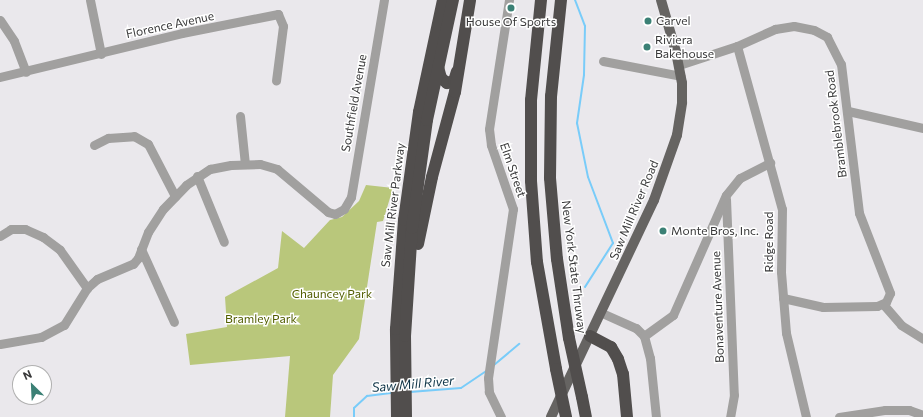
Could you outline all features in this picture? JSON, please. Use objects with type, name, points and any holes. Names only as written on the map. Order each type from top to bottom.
[{"type":"highway","name":"Saw Mill River Parkway","points":[[406,417],[401,403],[398,288],[408,192],[419,112],[443,0]]},
{"type":"highway","name":"Saw Mill River Parkway","points":[[400,380],[417,188],[438,67],[452,0]]},
{"type":"highway","points":[[406,310],[423,215],[455,92],[470,0]]},
{"type":"highway","points":[[541,0],[531,100],[531,181],[538,269],[566,417]]},
{"type":"highway","name":"New York State Thruway","points":[[561,0],[551,96],[550,178],[556,252],[569,338],[586,417]]},
{"type":"highway","points":[[438,67],[443,80],[449,83],[454,81],[459,64]]},
{"type":"highway","points":[[590,336],[611,348],[618,359],[623,374],[627,417]]},
{"type":"highway","name":"Saw Mill River Parkway","points":[[397,417],[401,403]]},
{"type":"main road","name":"Saw Mill River Road","points":[[551,417],[602,314],[654,200],[673,147],[682,102],[681,76],[661,0]]},
{"type":"street","points":[[90,0],[101,54]]},
{"type":"street","name":"Southfield Avenue","points":[[245,164],[260,164],[277,169],[328,212],[335,214],[344,209],[351,197],[384,0]]},
{"type":"street","name":"Elm Street","points":[[501,417],[488,384],[491,355],[513,212],[512,199],[491,145],[489,129],[509,0]]},
{"type":"street","name":"Florence Avenue","points":[[0,77],[278,14],[282,26],[276,81]]},
{"type":"street","points":[[0,20],[14,40],[26,72]]},
{"type":"street","name":"Bramblebrook Road","points":[[679,65],[737,46],[775,29],[794,26],[814,30],[827,37],[841,64],[848,111],[859,213],[890,293],[883,304]]},
{"type":"street","name":"Ridge Road","points":[[737,46],[782,209],[783,298],[786,333],[806,417]]},
{"type":"street","points":[[603,61],[681,76]]},
{"type":"street","points":[[848,111],[923,128]]},
{"type":"street","points":[[0,344],[51,333],[64,325],[87,288],[114,270],[133,264],[148,232],[175,196],[197,176],[210,169],[245,164],[240,116]]},
{"type":"street","points":[[94,146],[108,138],[134,136],[148,144],[175,196]]},
{"type":"street","points":[[644,336],[673,315],[726,195],[740,178],[770,163]]},
{"type":"street","points":[[197,176],[224,242]]},
{"type":"street","name":"Bonaventure Avenue","points":[[726,195],[734,395],[730,417]]},
{"type":"street","points":[[0,236],[11,229],[25,229],[43,237],[60,250],[87,288]]},
{"type":"street","points":[[141,249],[174,322]]},
{"type":"street","points":[[783,298],[823,306],[877,306],[883,304],[901,325],[923,339]]},
{"type":"street","points":[[602,314],[636,328],[644,336],[650,358],[656,417]]},
{"type":"street","points":[[839,417],[885,410],[909,410],[923,415]]},
{"type":"green space","name":"Chauncey Park","points":[[366,185],[393,188],[383,221],[377,222],[359,339],[333,375],[330,417],[285,417],[290,356],[190,365],[186,334],[227,327],[225,297],[278,268],[282,231],[304,248],[330,220],[342,217],[359,201]]},
{"type":"waterway","name":"Saw Mill River","points":[[575,0],[585,26],[584,75],[577,123],[588,177],[613,243],[585,287]]},
{"type":"waterway","name":"Saw Mill River","points":[[494,365],[519,344]]},
{"type":"waterway","name":"Saw Mill River","points":[[410,392],[461,388],[486,371]]},
{"type":"waterway","name":"Saw Mill River","points":[[354,417],[354,408],[367,396],[393,393]]},
{"type":"place","name":"House Of Sports","points":[[511,8]]},
{"type":"place","name":"Carvel","points":[[648,21]]},
{"type":"place","name":"Riviera Bakehouse","points":[[647,47]]},
{"type":"place","name":"Monte Bros, Inc.","points":[[663,231]]},
{"type":"park label","name":"Bramley Park","points":[[261,319]]}]
